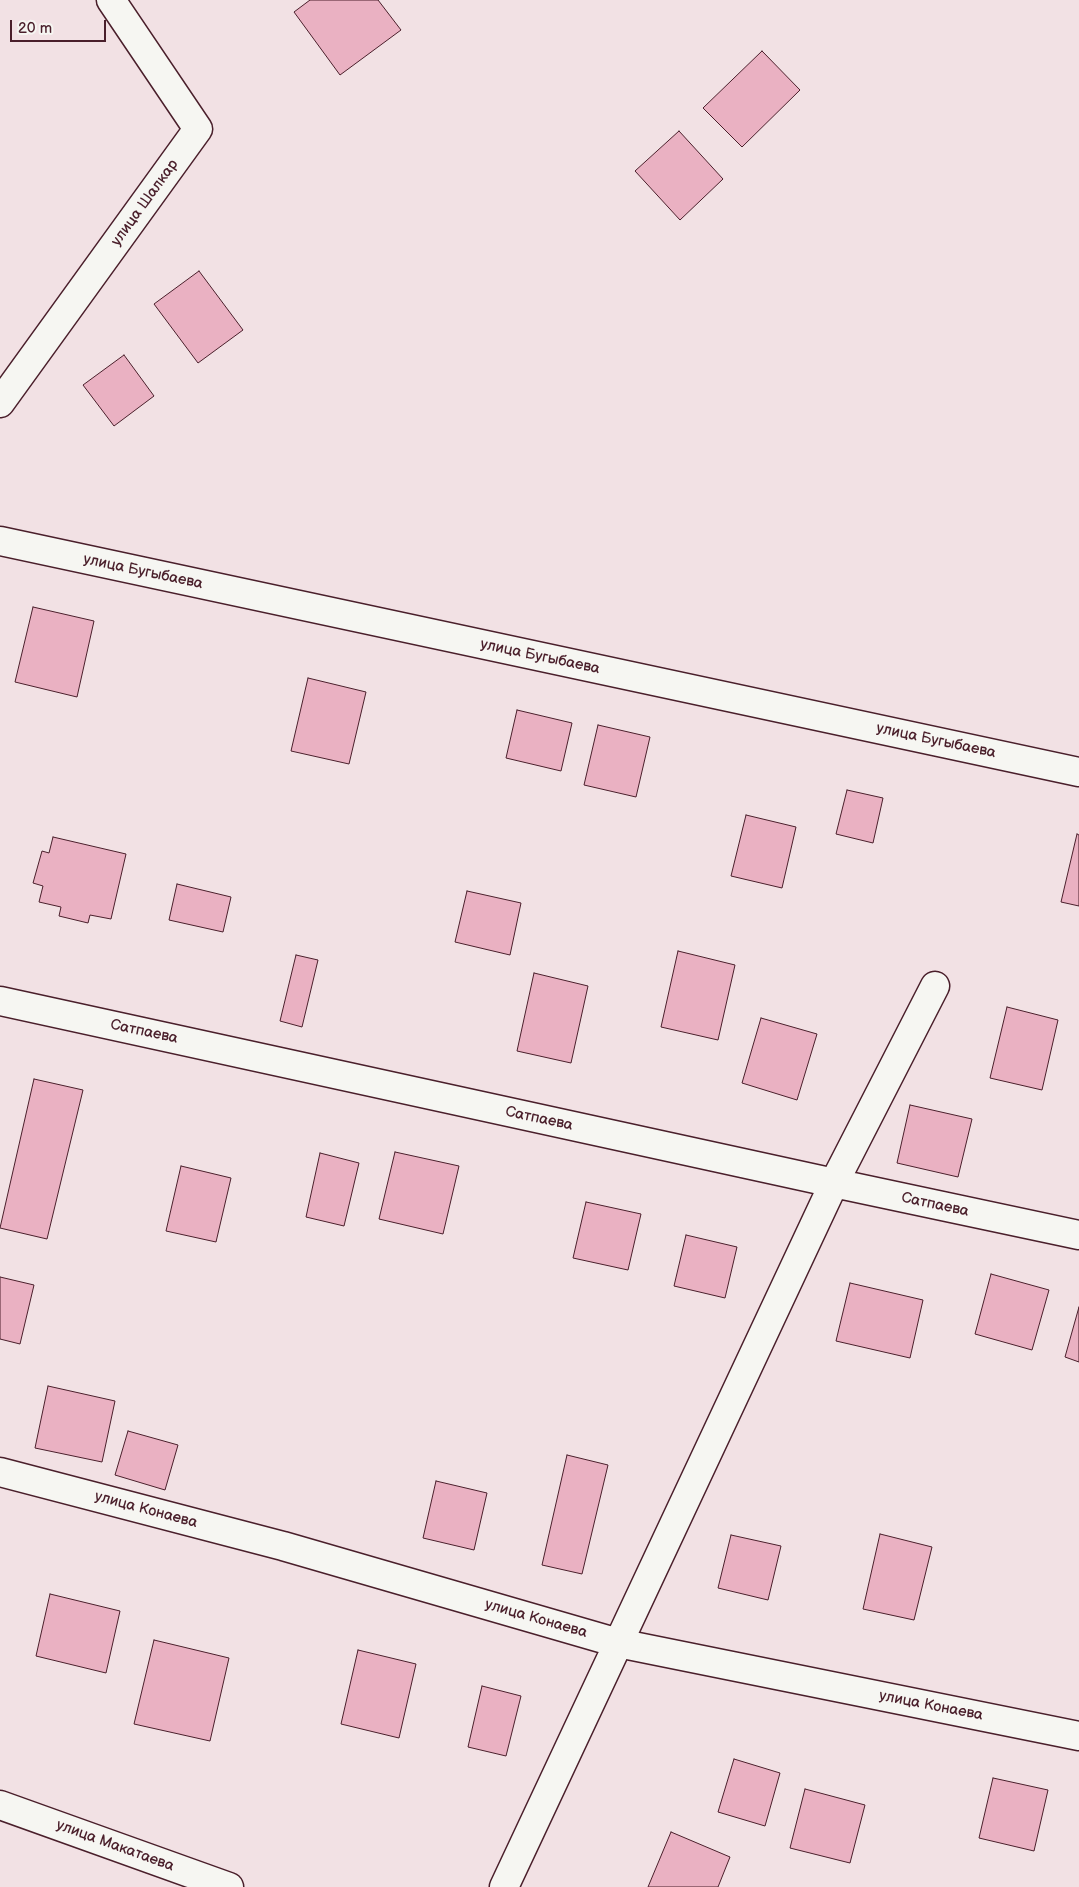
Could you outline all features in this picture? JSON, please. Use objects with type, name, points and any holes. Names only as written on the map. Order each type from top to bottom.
[{"type":"street","name":"улица Шалкар","points":[[0,403],[198,129],[114,1]]},
{"type":"street","name":"улица Бугыбаева","points":[[0,541],[1079,772]]},
{"type":"street","points":[[504,1887],[834,1183],[934,986]]},
{"type":"street","name":"Сатпаева","points":[[0,1001],[1079,1235]]},
{"type":"street","name":"улица Конаева","points":[[0,1472],[283,1546],[618,1643],[1079,1736]]},
{"type":"street","name":"улица Макатаева","points":[[0,1805],[229,1887]]},
{"type":"building","points":[[310,0],[378,0],[401,30],[340,75],[294,12]]},
{"type":"building","points":[[762,51],[800,90],[742,147],[703,108]]},
{"type":"building","points":[[679,131],[723,179],[680,220],[635,171]]},
{"type":"building","points":[[199,271],[243,330],[198,363],[154,304]]},
{"type":"building","points":[[124,355],[154,396],[114,426],[83,385]]},
{"type":"building","points":[[33,607],[94,621],[77,697],[15,682]]},
{"type":"building","points":[[308,678],[366,692],[349,764],[291,751]]},
{"type":"building","points":[[517,710],[572,723],[561,771],[506,758]]},
{"type":"building","points":[[598,725],[650,737],[636,797],[584,785]]},
{"type":"building","points":[[847,790],[883,798],[873,843],[836,834]]},
{"type":"building","points":[[746,815],[796,827],[782,888],[731,876]]},
{"type":"building","points":[[1077,834],[1079,835],[1079,906],[1061,902]]},
{"type":"building","points":[[53,837],[126,854],[111,919],[90,915],[88,923],[59,916],[61,907],[39,902],[43,886],[33,883],[42,851],[49,853]]},
{"type":"building","points":[[177,884],[231,897],[223,932],[169,920]]},
{"type":"building","points":[[467,891],[521,903],[510,955],[455,942]]},
{"type":"building","points":[[678,951],[735,965],[718,1040],[661,1027]]},
{"type":"building","points":[[296,955],[318,960],[302,1027],[280,1021]]},
{"type":"building","points":[[534,973],[588,986],[571,1063],[517,1051]]},
{"type":"building","points":[[1007,1007],[1058,1020],[1042,1090],[990,1078]]},
{"type":"building","points":[[761,1018],[817,1034],[797,1100],[742,1083]]},
{"type":"building","points":[[34,1079],[83,1090],[47,1239],[0,1228]]},
{"type":"building","points":[[910,1105],[972,1119],[958,1177],[897,1163]]},
{"type":"building","points":[[395,1152],[459,1166],[443,1234],[379,1219]]},
{"type":"building","points":[[320,1153],[359,1163],[344,1226],[306,1217]]},
{"type":"building","points":[[181,1166],[231,1178],[216,1242],[166,1231]]},
{"type":"building","points":[[586,1202],[641,1214],[628,1270],[573,1258]]},
{"type":"building","points":[[686,1235],[737,1247],[725,1298],[674,1286]]},
{"type":"building","points":[[991,1274],[1049,1290],[1032,1350],[975,1334]]},
{"type":"building","points":[[0,1277],[34,1285],[20,1344],[0,1339]]},
{"type":"building","points":[[850,1283],[923,1300],[910,1358],[836,1341]]},
{"type":"building","points":[[1079,1307],[1079,1362],[1065,1357]]},
{"type":"building","points":[[48,1386],[115,1401],[102,1462],[35,1448]]},
{"type":"building","points":[[128,1431],[178,1445],[165,1490],[115,1475]]},
{"type":"building","points":[[567,1455],[608,1465],[582,1574],[542,1565]]},
{"type":"building","points":[[436,1481],[487,1493],[474,1550],[423,1538]]},
{"type":"building","points":[[880,1534],[932,1547],[914,1620],[863,1609]]},
{"type":"building","points":[[731,1535],[781,1546],[768,1600],[718,1588]]},
{"type":"building","points":[[50,1594],[120,1611],[106,1673],[36,1656]]},
{"type":"building","points":[[154,1640],[229,1658],[210,1741],[134,1724]]},
{"type":"building","points":[[358,1650],[416,1664],[399,1738],[341,1724]]},
{"type":"building","points":[[482,1686],[521,1696],[506,1756],[468,1747]]},
{"type":"building","points":[[734,1759],[780,1773],[765,1826],[718,1812]]},
{"type":"building","points":[[993,1778],[1048,1790],[1034,1851],[979,1838]]},
{"type":"building","points":[[805,1789],[865,1805],[850,1863],[790,1848]]},
{"type":"building","points":[[671,1832],[730,1857],[718,1887],[648,1887]]}]
